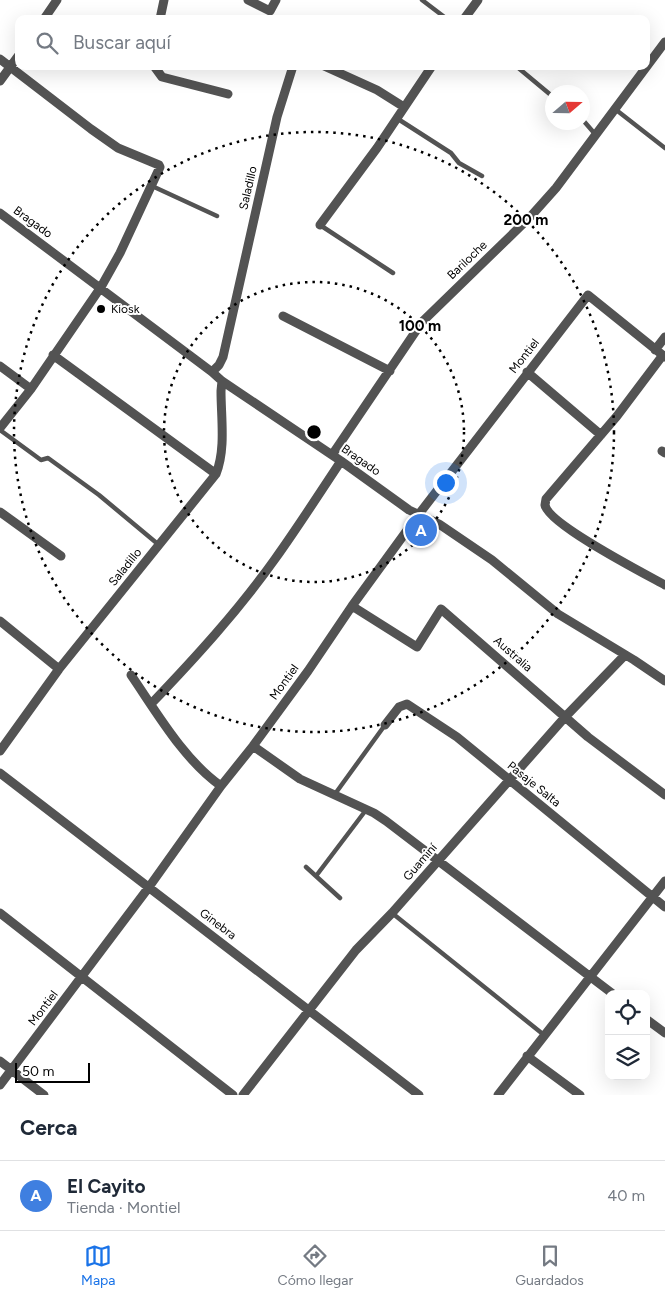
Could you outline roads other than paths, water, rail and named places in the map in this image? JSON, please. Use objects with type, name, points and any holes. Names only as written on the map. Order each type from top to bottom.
[{"type":"street","points":[[47,15],[57,0]]},
{"type":"street","points":[[161,15],[164,0]]},
{"type":"street","points":[[248,0],[271,15],[276,0]]},
{"type":"street","points":[[467,15],[478,0]]},
{"type":"street","name":"Bariloche","points":[[650,62],[665,42]]},
{"type":"street","points":[[0,59],[15,69]]},
{"type":"street","points":[[0,81],[15,60]]},
{"type":"street","points":[[0,429],[101,287],[120,253],[160,168],[159,165],[118,148],[16,70]]},
{"type":"street","points":[[157,70],[162,77],[228,94]]},
{"type":"street","name":"Saladillo","points":[[212,372],[219,365],[222,357],[277,117],[292,70]]},
{"type":"street","points":[[332,70],[377,90],[404,107]]},
{"type":"street","points":[[320,225],[398,119],[429,70]]},
{"type":"street","name":"Bariloche","points":[[332,455],[422,322],[544,203],[569,173],[644,70]]},
{"type":"street","name":"Bragado","points":[[0,213],[101,287],[222,381],[341,461],[409,510],[439,524],[492,560],[558,614],[665,682]]},
{"type":"street","name":"Montiel","points":[[0,1085],[149,887],[221,786],[253,746],[420,514],[527,372],[588,295],[661,354]]},
{"type":"street","points":[[283,316],[390,370]]},
{"type":"street","points":[[665,338],[661,354],[601,436],[546,499],[546,510],[550,515],[584,539],[665,586]]},
{"type":"street","points":[[53,355],[216,474]]},
{"type":"street","points":[[0,366],[31,388]]},
{"type":"street","points":[[527,372],[601,436]]},
{"type":"street","name":"Saladillo","points":[[0,751],[59,669],[216,474],[222,452],[222,381]]},
{"type":"street","points":[[151,704],[250,593],[341,461]]},
{"type":"street","points":[[0,512],[62,556]]},
{"type":"street","name":"Australia","points":[[352,606],[417,647],[442,609],[588,737],[665,795]]},
{"type":"street","points":[[0,621],[59,669]]},
{"type":"street","name":"Guaminí","points":[[243,1095],[356,950],[392,913],[566,716],[625,655]]},
{"type":"street","points":[[131,675],[192,762],[208,778],[221,786]]},
{"type":"street","name":"Pasaje Salta","points":[[385,725],[399,707],[407,704],[457,737],[665,907]]},
{"type":"street","points":[[253,746],[300,779],[335,794],[386,821],[608,990]]},
{"type":"street","name":"Ginebra","points":[[0,773],[419,1095]]},
{"type":"street","points":[[498,1095],[665,881]]},
{"type":"street","points":[[0,913],[233,1095]]},
{"type":"street","points":[[650,1022],[665,1033]]},
{"type":"street","points":[[527,1056],[580,1095]]},
{"type":"street","points":[[0,1062],[44,1095]]},
{"type":"lane","points":[[422,0],[442,15]]},
{"type":"lane","points":[[521,70],[545,90]]},
{"type":"lane","points":[[615,109],[665,148]]},
{"type":"lane","points":[[398,119],[451,153],[459,162],[482,176]]},
{"type":"lane","points":[[590,128],[596,134]]},
{"type":"lane","points":[[152,186],[216,216]]},
{"type":"lane","points":[[320,225],[393,273]]},
{"type":"lane","points":[[0,429],[41,460],[48,458],[98,495],[159,545]]},
{"type":"lane","points":[[335,794],[385,725]]},
{"type":"lane","points":[[316,876],[366,810]]},
{"type":"lane","points":[[306,868],[340,898]]},
{"type":"lane","points":[[392,913],[544,1035]]},
{"type":"place","name":"Kiosk","points":[[101,309]]},
{"type":"place","name":"El Cayito","points":[[421,530]]}]
